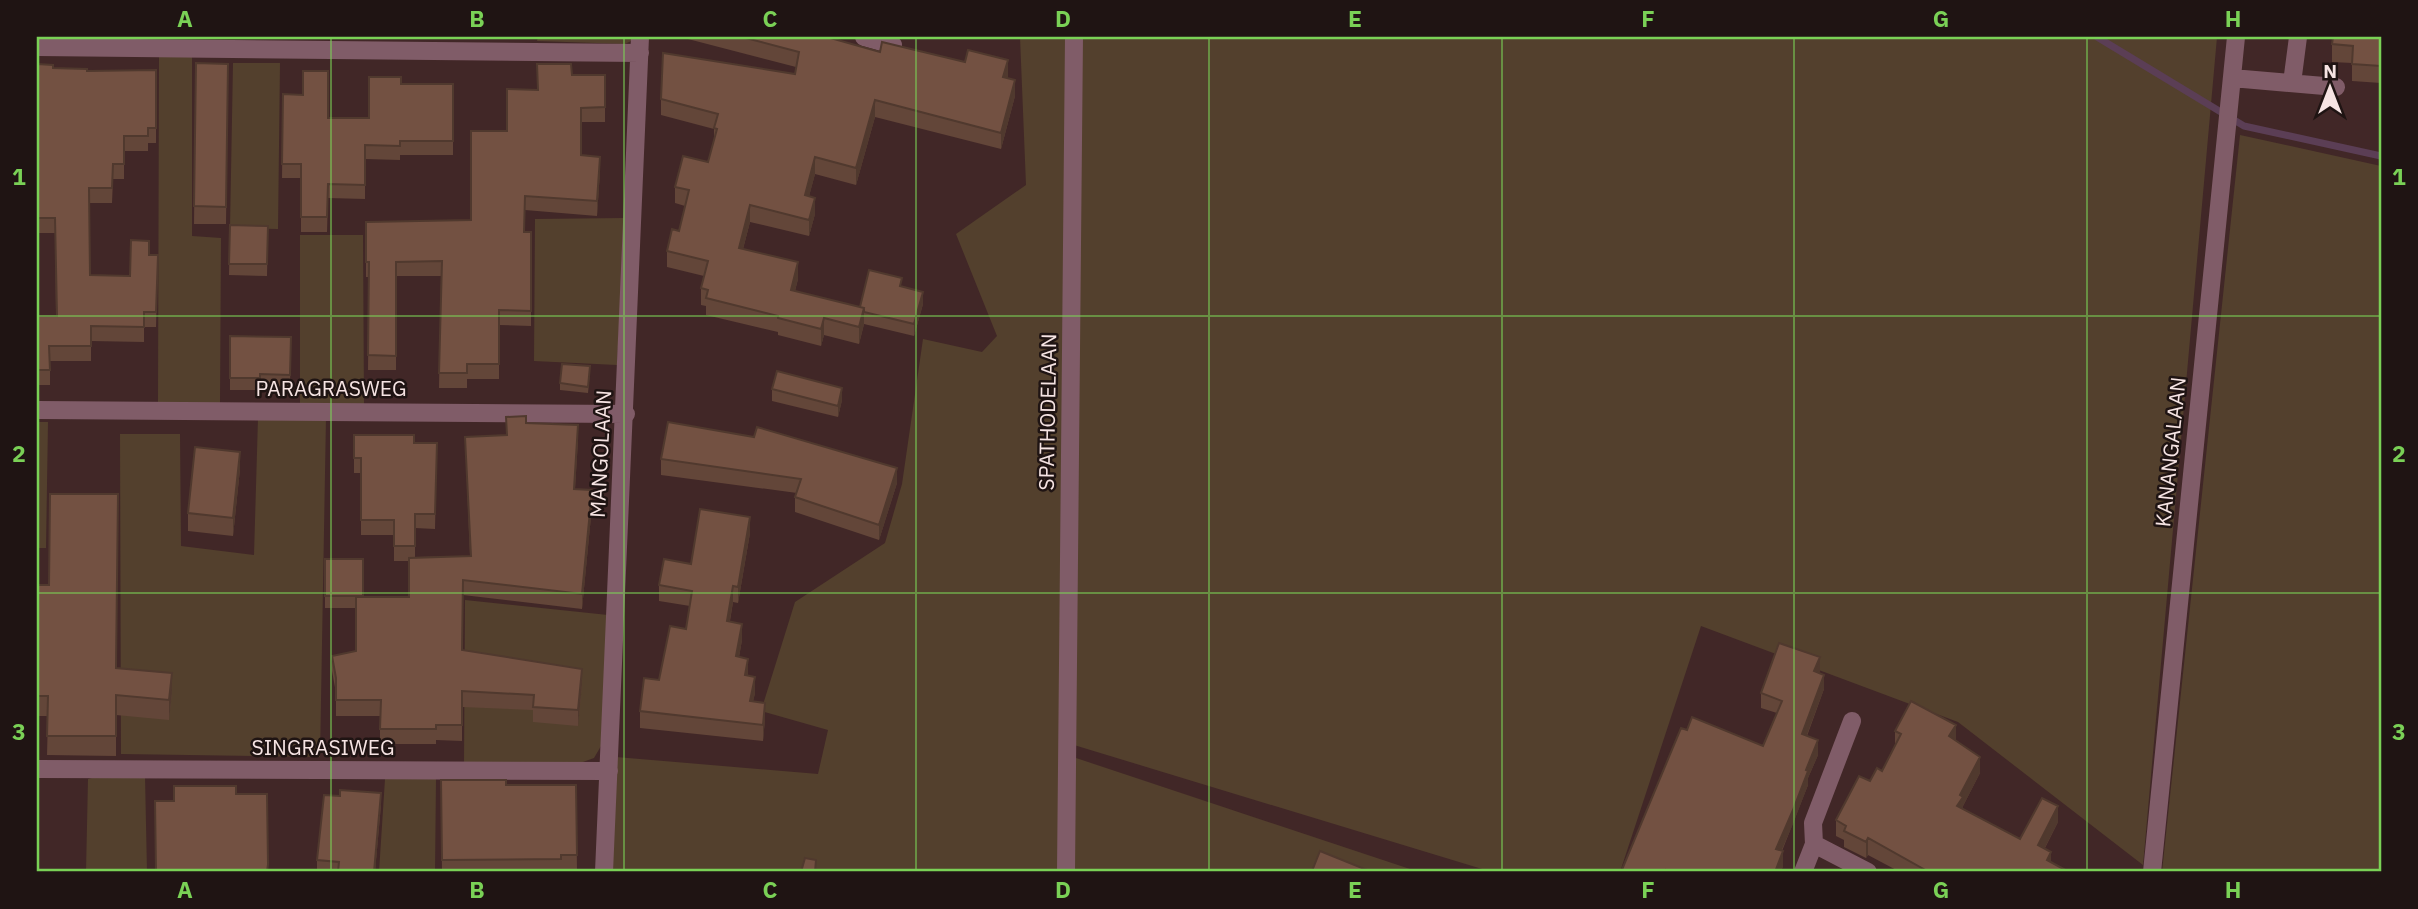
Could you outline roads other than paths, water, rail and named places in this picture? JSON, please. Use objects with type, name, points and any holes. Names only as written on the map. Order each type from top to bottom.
[{"type":"street","points":[[864,37],[893,45]]},
{"type":"street","name":"SPATHODELAAN","points":[[1066,872],[1074,37]]},
{"type":"street","name":"KANANGALAAN","points":[[2152,872],[2236,37]]},
{"type":"street","points":[[2292,83],[2298,37]]},
{"type":"street","points":[[37,47],[640,45]]},
{"type":"street","name":"MANGOLAAN","points":[[604,872],[640,45]]},
{"type":"street","points":[[2232,78],[2336,87]]},
{"type":"street","name":"PARAGRASWEG","points":[[37,410],[625,414]]},
{"type":"street","points":[[1803,872],[1814,844],[1814,823],[1852,721]]},
{"type":"street","name":"SINGRASIWEG","points":[[37,769],[609,771]]},
{"type":"street","points":[[1814,844],[1868,872]]},
{"type":"waterway","points":[[2097,37],[2244,126],[2381,156]]}]
